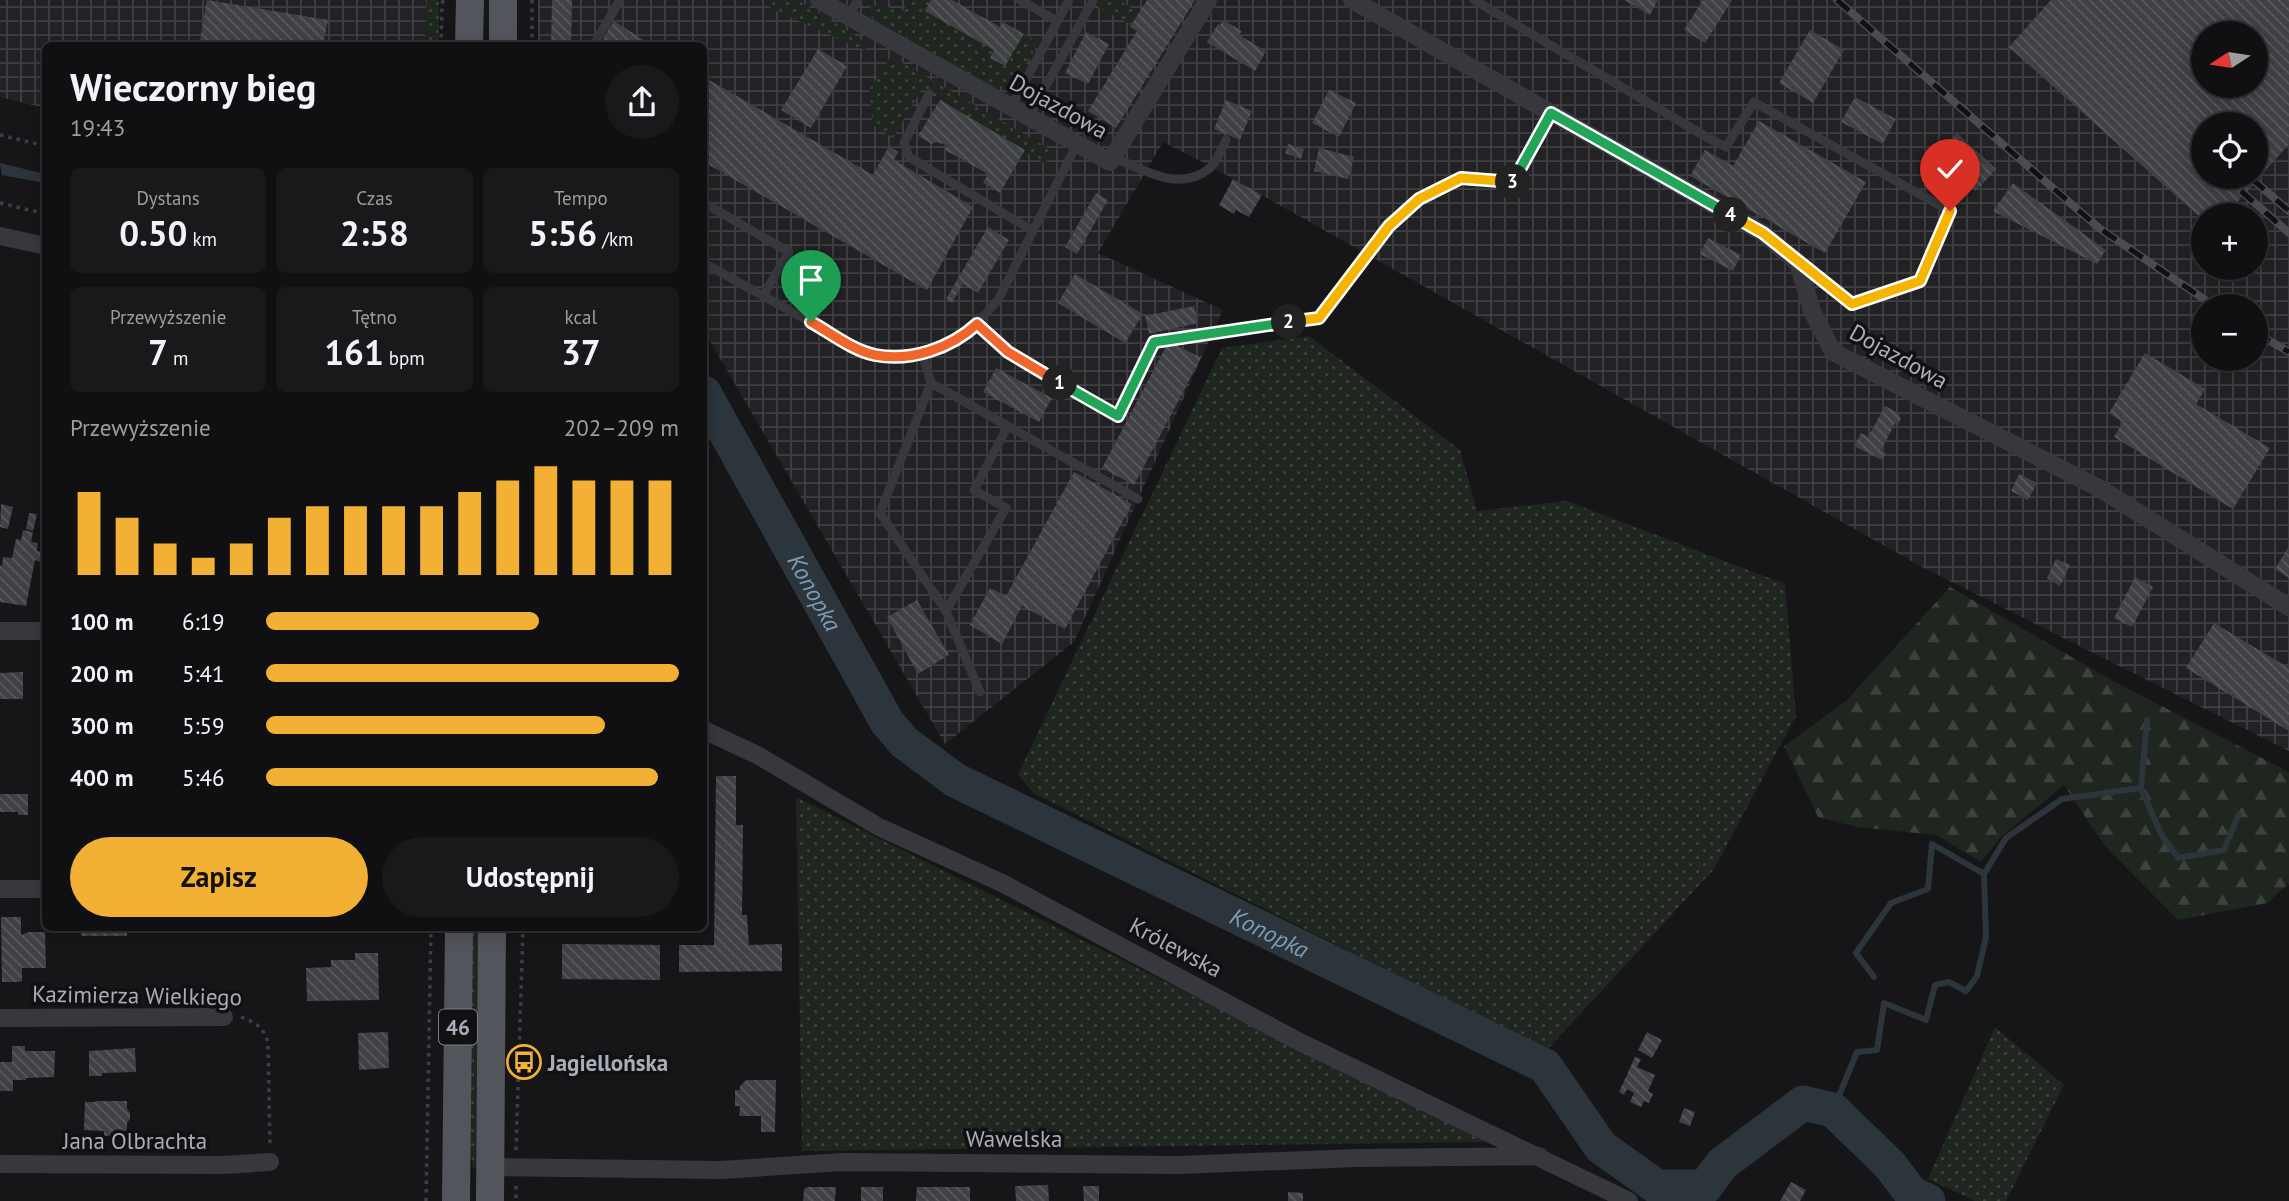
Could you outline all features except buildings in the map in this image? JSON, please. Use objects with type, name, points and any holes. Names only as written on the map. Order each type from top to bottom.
[{"type":"main road","points":[[469,42],[470,0]]},
{"type":"main road","points":[[503,0],[503,42]]},
{"type":"main road","name":"46","points":[[456,1201],[459,931]]},
{"type":"main road","name":"46","points":[[490,1201],[502,1167],[492,931]]},
{"type":"street","name":"Dojazdowa","points":[[819,0],[1110,162],[1208,0]]},
{"type":"street","points":[[1352,0],[1763,233],[1798,263]]},
{"type":"street","points":[[0,236],[42,245]]},
{"type":"street","name":"Dojazdowa","points":[[1798,263],[1812,311],[1833,352],[2099,488],[2289,607]]},
{"type":"street","points":[[0,631],[42,631]]},
{"type":"street","name":"Królewska","points":[[707,731],[759,756],[879,827],[1002,883],[1296,1040],[1629,1201]]},
{"type":"street","points":[[0,890],[42,889]]},
{"type":"street","name":"Kazimierza Wielkiego","points":[[0,1018],[224,1017]]},
{"type":"street","name":"Wawelska","points":[[502,1167],[721,1170],[842,1162],[1178,1165],[1356,1158],[1538,1156]]},
{"type":"street","name":"Jana Olbrachta","points":[[0,1164],[270,1162]]},
{"type":"lane","points":[[595,42],[620,0]]},
{"type":"lane","points":[[848,16],[858,0]]},
{"type":"lane","points":[[1020,0],[1057,21]]},
{"type":"lane","points":[[1011,107],[1069,0]]},
{"type":"lane","points":[[1028,117],[1093,0]]},
{"type":"lane","points":[[1474,0],[1726,147],[1754,102],[1950,211],[1920,281],[1897,289],[1852,304],[1798,263]]},
{"type":"lane","points":[[929,94],[904,143],[909,157],[1033,231]]},
{"type":"lane","points":[[1113,157],[1162,178],[1188,180],[1212,167],[1226,140]]},
{"type":"lane","points":[[707,265],[859,349],[874,355],[922,353],[951,343],[977,324],[998,300],[1077,144]]},
{"type":"lane","points":[[707,205],[789,251],[763,296]]},
{"type":"lane","points":[[977,324],[1008,352],[1118,416],[1154,342],[1212,332]]},
{"type":"lane","points":[[922,353],[931,383],[880,513],[946,611],[980,692]]},
{"type":"lane","points":[[931,383],[1138,499]]},
{"type":"lane","points":[[946,611],[1006,508],[974,490],[1007,426]]},
{"type":"path","points":[[441,42],[443,0]]},
{"type":"path","points":[[532,0],[532,42]]},
{"type":"path","points":[[1212,332],[1319,318],[1389,226],[1419,199],[1461,178],[1512,183],[1551,113]]},
{"type":"path","points":[[0,135],[42,145]]},
{"type":"path","points":[[0,203],[42,213]]},
{"type":"path","points":[[426,1201],[431,931]]},
{"type":"path","points":[[502,1167],[523,931]]},
{"type":"path","name":"Kazimierza Wielkiego","points":[[224,1017],[242,1017],[259,1024],[266,1033],[270,1162]]},
{"type":"shaded area","points":[[0,0],[427,0],[425,42],[42,42],[42,107],[0,97]]},
{"type":"shaded area","points":[[538,0],[2289,0],[2289,751],[1922,567],[1212,167],[1163,142],[1098,253],[1223,310],[1074,642],[945,744],[707,336],[707,42],[538,42]]},
{"type":"green space","points":[[427,0],[439,0],[439,42],[425,42]]},
{"type":"green space","points":[[774,0],[798,0],[861,39],[867,50],[770,8]]},
{"type":"green space","points":[[909,0],[931,0],[925,11],[994,50],[1005,66],[1024,34],[1032,38],[1036,48],[1013,85],[993,87],[872,19],[869,8],[885,6],[901,14]]},
{"type":"green space","points":[[1095,0],[1118,0],[1139,12],[1131,25],[1099,8]]},
{"type":"green space","points":[[891,56],[1053,151],[1045,164],[922,89],[893,138],[873,125],[869,90]]},
{"type":"green space","points":[[1309,336],[1460,450],[1477,511],[1567,501],[1785,584],[1796,716],[1714,869],[1547,1050],[1033,793],[1018,774],[1222,348]]},
{"type":"green space","points":[[1950,587],[2117,683],[2289,772],[2289,884],[2267,903],[2178,920],[2104,845],[2064,785],[2001,837],[1981,862],[1936,835],[1857,827],[1818,817],[1784,746],[1846,701]]},
{"type":"green space","points":[[796,797],[1486,1142],[802,1151]]},
{"type":"green space","points":[[470,931],[482,931],[479,1168],[472,1167],[468,1118]]},
{"type":"green space","points":[[1995,1027],[2064,1085],[2006,1201],[1975,1201],[1928,1179]]},
{"type":"water","points":[[0,163],[42,173],[42,182],[2,175]]},
{"type":"waterway","name":"Konopka","points":[[707,398],[887,722],[904,742],[955,780],[1545,1066],[1601,1147],[1657,1187],[1705,1187],[1722,1164],[1803,1103],[1833,1110],[1889,1164],[1912,1194],[1928,1201]]},
{"type":"waterway","points":[[2141,788],[2147,720]]},
{"type":"waterway","points":[[1833,1110],[1857,1052],[1877,1050],[1884,1003],[1926,1020],[1935,985],[1949,982],[1966,991],[1977,976],[1986,937],[1984,874],[2006,838],[2062,799],[2141,788],[2161,834],[2178,858],[2224,850],[2239,814]]},
{"type":"waterway","points":[[1874,977],[1856,953],[1891,903],[1928,889],[1932,844],[1984,874]]},
{"type":"railway","points":[[1837,0],[2099,228],[2196,294]]},
{"type":"railway","points":[[2264,189],[2289,211]]},
{"type":"railway","points":[[2241,191],[2289,233]]},
{"type":"railway","points":[[2268,340],[2289,352]]},
{"type":"place","name":"Jagiellońska","points":[[524,1062]]},
{"type":"route","points":[[811,322],[859,349],[874,355],[894,356],[930,351],[951,343],[977,324],[1008,352],[1118,416],[1154,342],[1319,318],[1389,226],[1419,199],[1461,178],[1512,183],[1551,113],[1763,233],[1852,304],[1920,281],[1950,211]]}]
